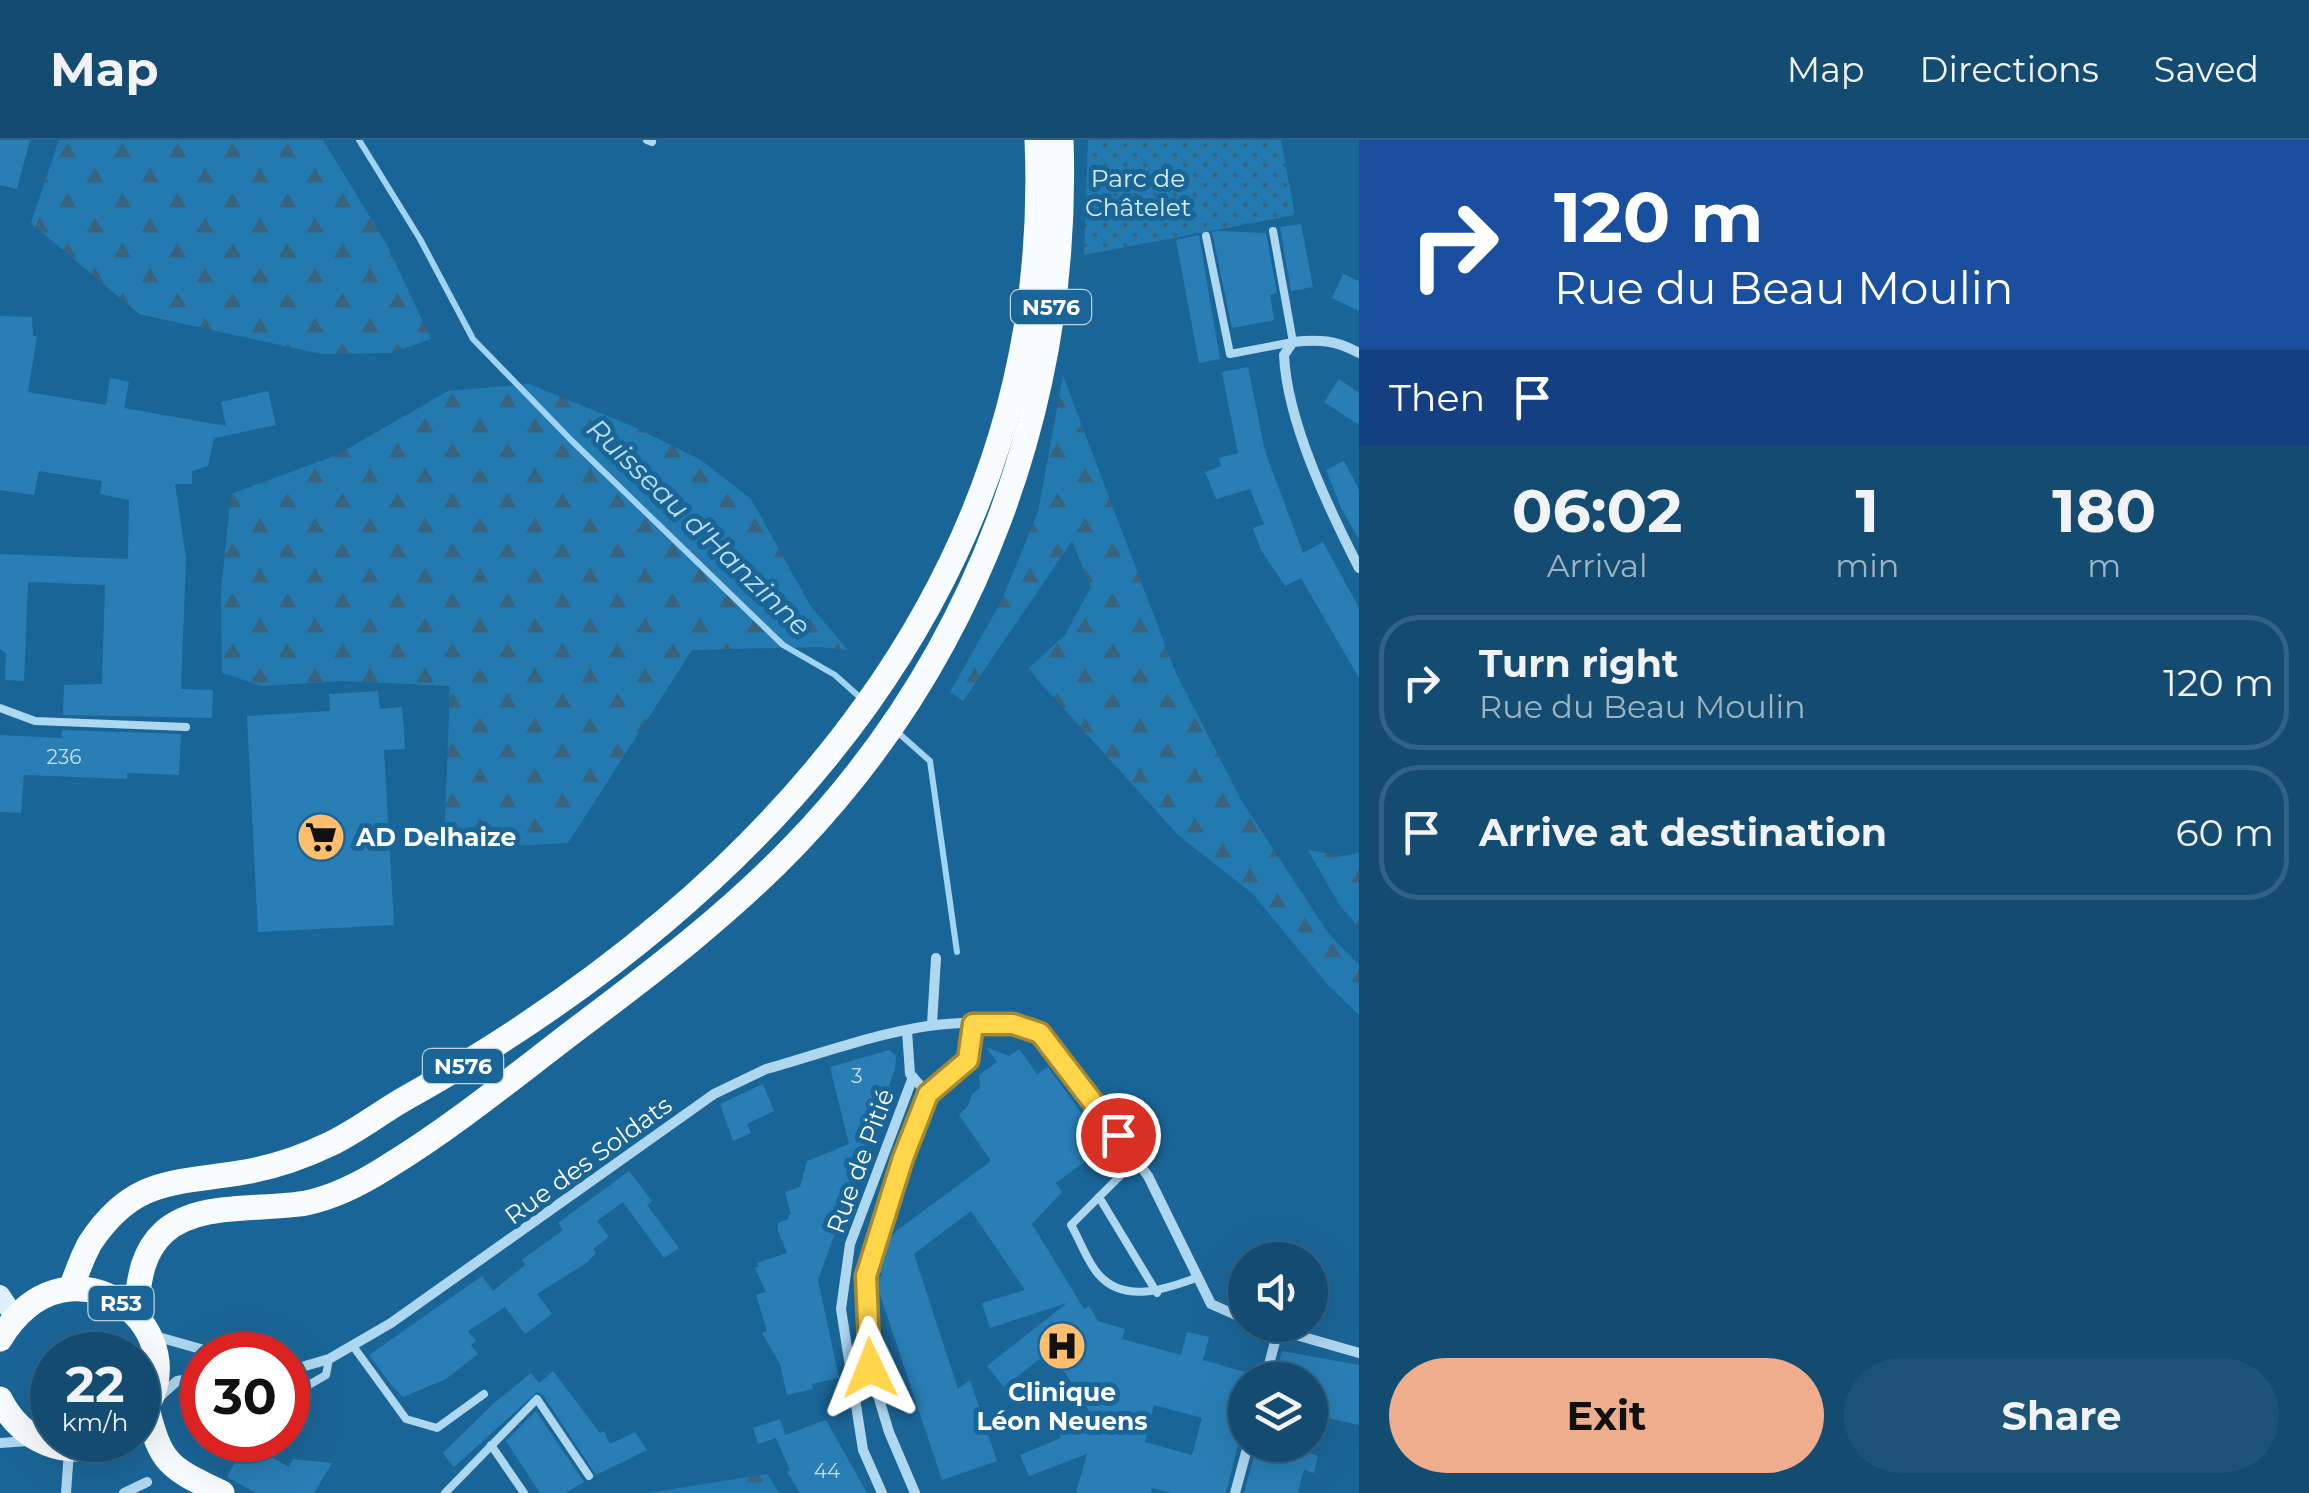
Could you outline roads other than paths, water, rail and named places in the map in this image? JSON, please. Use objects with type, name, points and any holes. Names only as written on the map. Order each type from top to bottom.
[{"type":"main road","name":"N576","points":[[70,1288],[88,1247],[104,1225],[144,1192],[179,1179],[276,1165],[319,1148],[532,1021],[689,900],[762,833],[824,765],[893,667],[978,502],[1008,416],[1019,366],[1034,252],[1037,140]]},
{"type":"main road","name":"N576","points":[[142,1324],[142,1267],[150,1247],[166,1230],[185,1219],[213,1213],[308,1202],[358,1184],[390,1165],[563,1040],[711,924],[793,847],[847,786],[918,689],[972,588],[1018,471],[1035,405],[1050,313],[1060,206],[1061,140]]},
{"type":"main road","name":"R53","points":[[0,1339],[7,1305],[70,1288],[94,1290],[116,1299],[145,1332]]},
{"type":"main road","points":[[0,1399],[20,1428],[30,1435]]},
{"type":"main road","points":[[160,1451],[182,1474],[222,1493]]},
{"type":"street","points":[[1359,354],[1340,342],[1316,340],[1292,342],[1284,356],[1294,405],[1324,498],[1359,568]]},
{"type":"street","points":[[932,1024],[936,958]]},
{"type":"street","name":"Rue des Soldats","points":[[310,1365],[329,1359],[391,1324],[714,1094],[766,1068],[932,1024],[1013,1024],[1040,1033],[1148,1176],[1211,1304],[1228,1312]]},
{"type":"street","points":[[915,1493],[889,1432],[870,1368],[866,1276],[903,1158],[928,1094],[968,1060],[973,1024]]},
{"type":"street","points":[[907,1031],[912,1077],[928,1094]]},
{"type":"street","name":"Rue de Pitié","points":[[882,1493],[864,1450],[841,1309],[850,1244],[912,1077]]},
{"type":"street","points":[[142,1324],[180,1339]]},
{"type":"street","points":[[1320,1342],[1359,1353]]},
{"type":"street","points":[[160,1397],[180,1381]]},
{"type":"street","points":[[0,1443],[30,1441]]},
{"type":"street","points":[[66,1493],[68,1462]]},
{"type":"street","points":[[1235,1493],[1243,1462]]},
{"type":"street","points":[[124,1493],[147,1482]]},
{"type":"lane","points":[[1206,236],[1230,354],[1292,342],[1273,231]]},
{"type":"lane","points":[[0,708],[35,721],[186,727]]},
{"type":"lane","points":[[1136,1160],[1072,1225],[1099,1275],[1119,1289],[1157,1293],[1196,1278]]},
{"type":"lane","points":[[1098,1197],[1157,1293]]},
{"type":"lane","points":[[353,1346],[406,1420],[437,1428],[484,1394]]},
{"type":"lane","points":[[310,1384],[326,1375],[329,1359]]},
{"type":"lane","points":[[445,1493],[537,1399],[589,1476]]},
{"type":"lane","points":[[491,1445],[524,1493]]},
{"type":"waterway","name":"Ruisseau d'Hanzinne","points":[[359,140],[420,239],[473,339],[572,441],[783,645],[835,675],[864,701]]},
{"type":"waterway","name":"Ruisseau d'Hanzinne","points":[[895,730],[930,761],[957,952]]},
{"type":"place","name":"AD Delhaize","points":[[321,837]]},
{"type":"place","name":"Clinique Léon Neuens","points":[[1062,1346]]},
{"type":"park label","name":"Parc de Châtelet","points":[[1138,192]]}]
